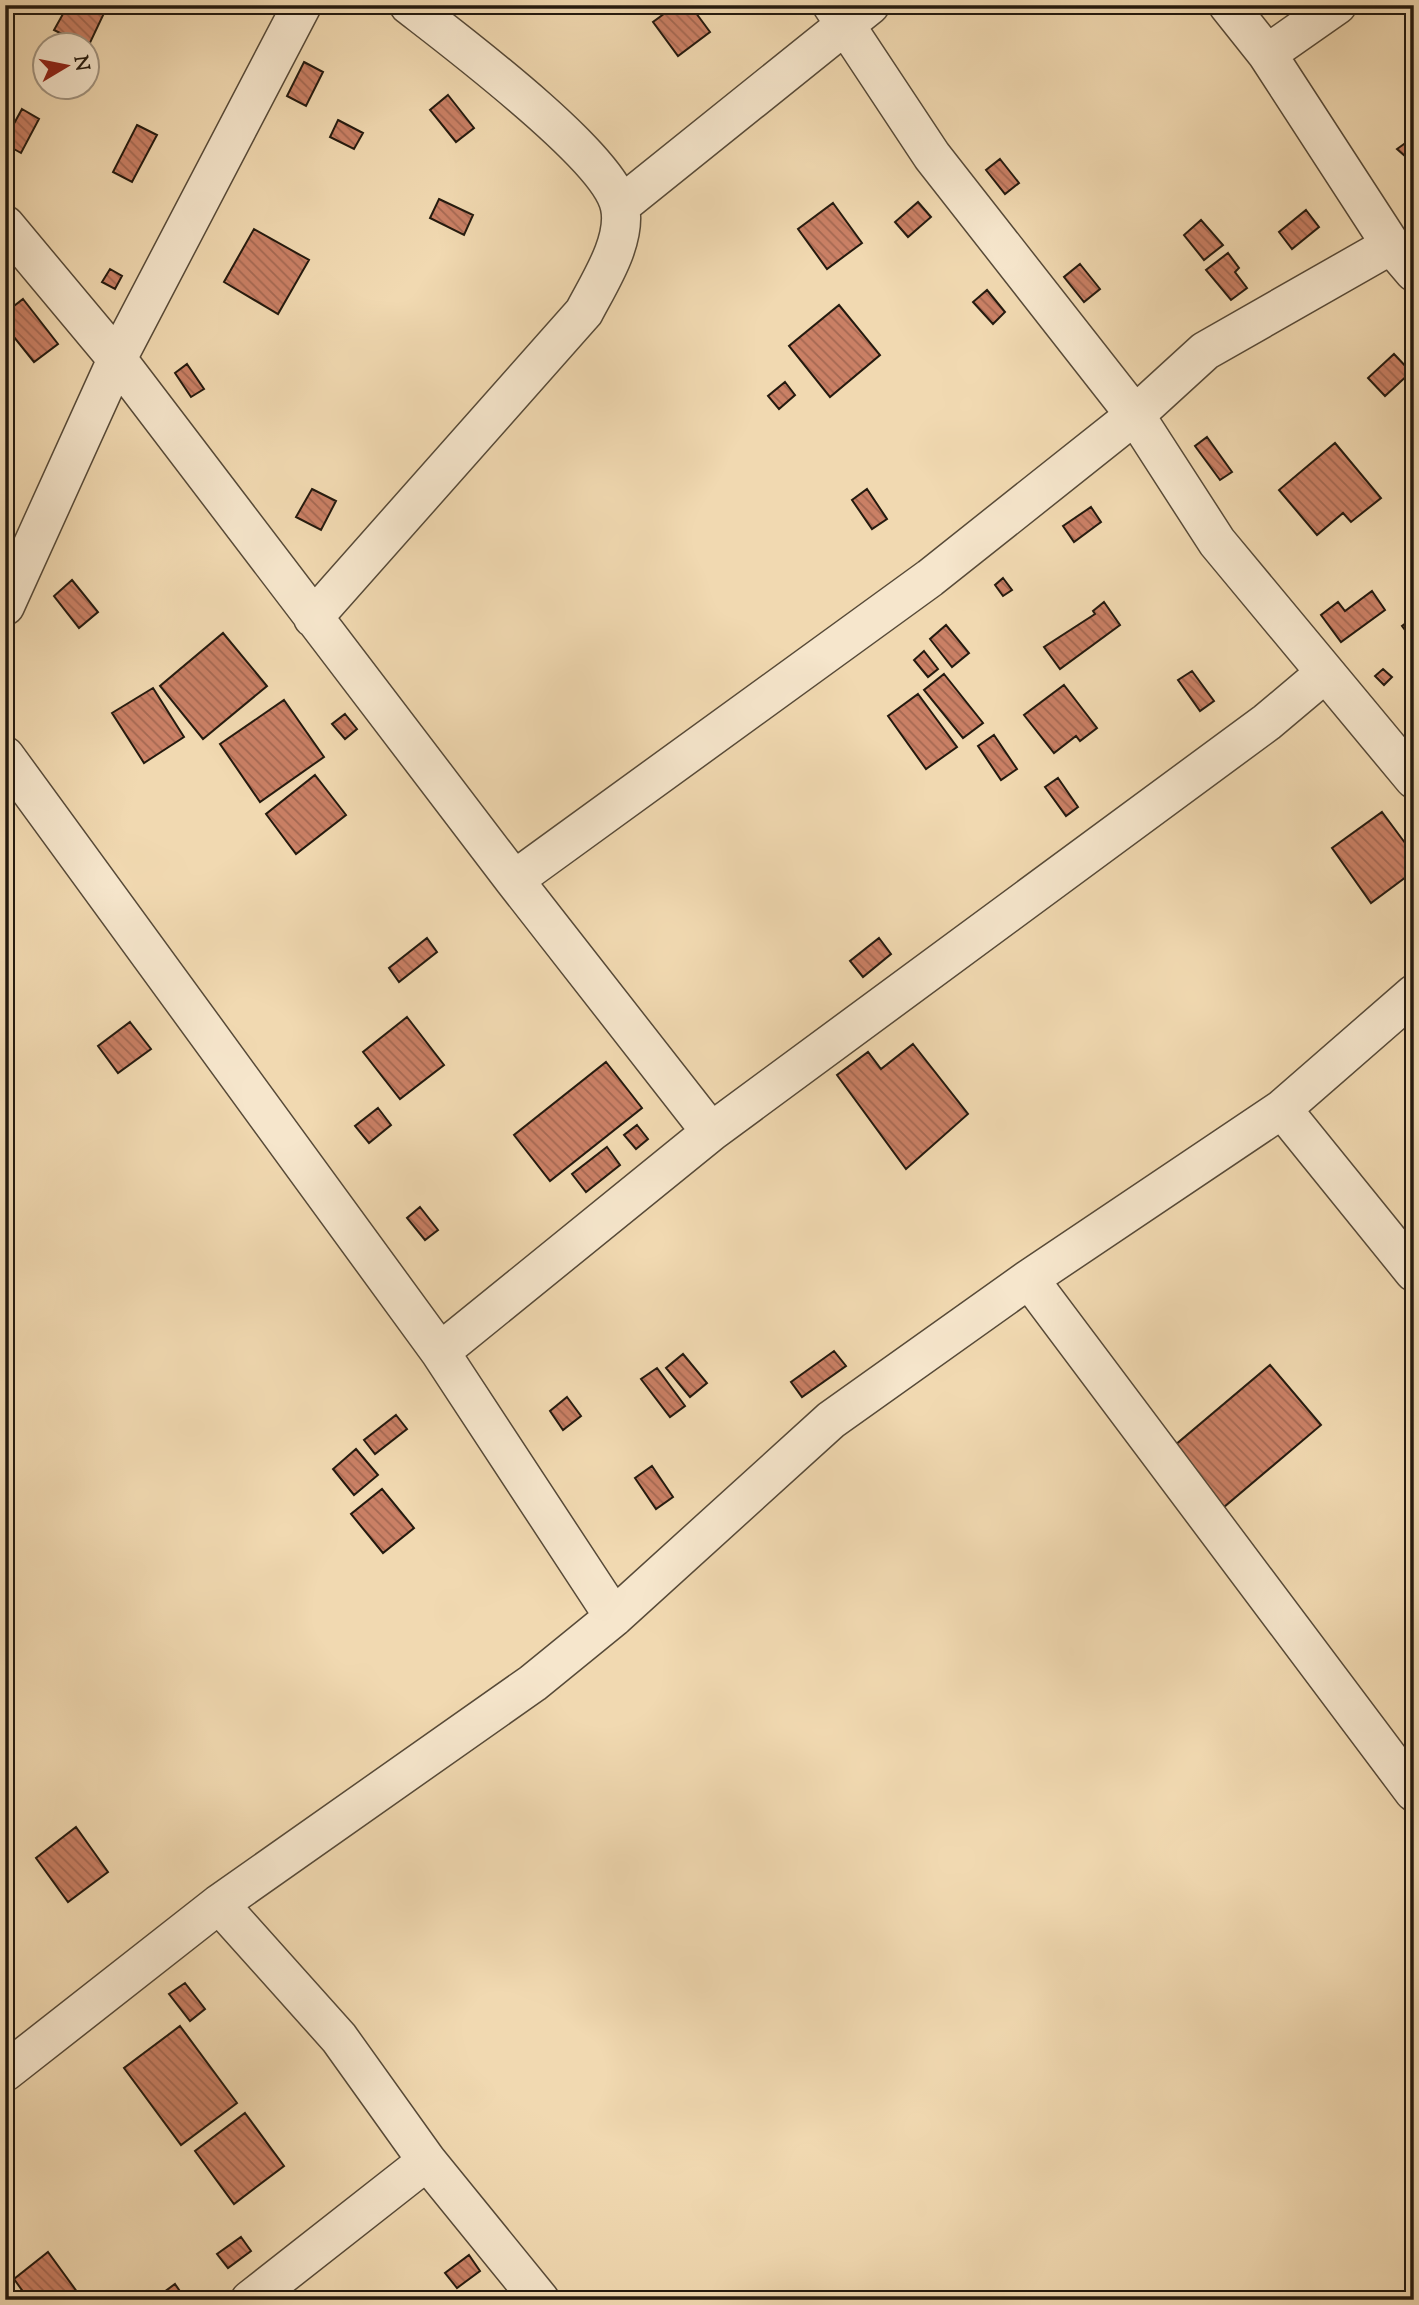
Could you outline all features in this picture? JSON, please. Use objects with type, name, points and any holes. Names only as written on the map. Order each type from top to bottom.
[{"type":"street","points":[[5,606],[117,359],[303,5]]},
{"type":"street","points":[[313,618],[584,312],[607,267],[620,231],[620,206],[594,163],[466,50],[409,5]]},
{"type":"street","points":[[514,880],[930,578],[1135,415],[1205,351],[1403,259],[1267,54],[1228,5]]},
{"type":"street","points":[[1267,54],[1338,5]]},
{"type":"street","points":[[620,206],[850,11],[932,156],[1135,415],[1217,542],[1414,779]]},
{"type":"street","points":[[5,225],[117,359],[514,880],[711,1132]]},
{"type":"street","points":[[440,1352],[711,1132],[1267,722],[1324,674]]},
{"type":"street","points":[[5,756],[440,1352],[614,1617]]},
{"type":"street","points":[[5,2072],[219,1904],[533,1683],[614,1617],[831,1420],[1029,1279],[1282,1109],[1414,994]]},
{"type":"street","points":[[1282,1109],[1414,1272]]},
{"type":"street","points":[[1029,1279],[1414,1792]]},
{"type":"street","points":[[219,1904],[339,2038],[427,2161],[540,2300]]},
{"type":"street","points":[[250,2300],[427,2161]]},
{"type":"building","points":[[68,5],[99,5],[106,9],[95,32],[54,30]]},
{"type":"building","points":[[676,5],[690,5],[710,32],[678,56],[653,22]]},
{"type":"building","points":[[304,62],[323,72],[306,106],[287,96]]},
{"type":"building","points":[[448,95],[474,128],[456,142],[430,110]]},
{"type":"building","points":[[22,109],[39,119],[21,153],[5,144],[5,140]]},
{"type":"building","points":[[338,120],[363,133],[354,149],[330,137]]},
{"type":"building","points":[[137,125],[157,135],[132,182],[113,172]]},
{"type":"building","points":[[1414,137],[1414,164],[1397,149]]},
{"type":"building","points":[[1000,159],[1019,183],[1005,194],[986,170]]},
{"type":"building","points":[[439,199],[473,215],[464,235],[430,218]]},
{"type":"building","points":[[918,202],[931,217],[908,237],[895,222]]},
{"type":"building","points":[[833,203],[862,243],[827,269],[798,229]]},
{"type":"building","points":[[1306,210],[1319,227],[1292,249],[1279,232]]},
{"type":"building","points":[[1201,220],[1223,245],[1204,260],[1184,235]]},
{"type":"building","points":[[254,229],[309,260],[278,314],[224,282]]},
{"type":"building","points":[[1228,253],[1239,268],[1235,272],[1247,288],[1231,300],[1206,270]]},
{"type":"building","points":[[1080,264],[1100,289],[1084,302],[1064,277]]},
{"type":"building","points":[[110,269],[122,276],[115,289],[102,282]]},
{"type":"building","points":[[987,290],[1005,312],[993,324],[973,302]]},
{"type":"building","points":[[23,299],[58,344],[34,362],[5,326],[5,313]]},
{"type":"building","points":[[839,305],[880,355],[830,397],[789,346]]},
{"type":"building","points":[[1394,354],[1411,372],[1385,396],[1368,378]]},
{"type":"building","points":[[187,364],[204,389],[191,397],[175,373]]},
{"type":"building","points":[[785,382],[795,395],[779,409],[768,396]]},
{"type":"building","points":[[1207,437],[1232,472],[1220,480],[1195,446]]},
{"type":"building","points":[[1335,443],[1381,498],[1351,522],[1343,513],[1317,535],[1279,490]]},
{"type":"building","points":[[312,489],[336,501],[321,530],[296,517]]},
{"type":"building","points":[[867,489],[887,519],[872,529],[852,500]]},
{"type":"building","points":[[1091,507],[1101,522],[1074,542],[1063,526]]},
{"type":"building","points":[[1003,578],[1012,590],[1003,596],[995,585]]},
{"type":"building","points":[[72,580],[98,612],[79,628],[54,596]]},
{"type":"building","points":[[1372,591],[1385,610],[1341,642],[1321,615],[1338,602],[1345,611]]},
{"type":"building","points":[[1104,602],[1120,625],[1060,669],[1044,647],[1095,614],[1093,611]]},
{"type":"building","points":[[1414,617],[1414,642],[1402,626]]},
{"type":"building","points":[[946,625],[969,653],[952,667],[930,639]]},
{"type":"building","points":[[223,633],[267,686],[203,739],[160,686]]},
{"type":"building","points":[[924,651],[938,669],[928,677],[914,660]]},
{"type":"building","points":[[1383,669],[1392,677],[1384,685],[1375,676]]},
{"type":"building","points":[[1192,671],[1214,701],[1200,711],[1178,680]]},
{"type":"building","points":[[944,674],[983,723],[963,738],[924,690]]},
{"type":"building","points":[[1064,685],[1097,728],[1080,741],[1076,736],[1054,753],[1024,715]]},
{"type":"building","points":[[153,688],[184,737],[144,763],[112,713]]},
{"type":"building","points":[[918,694],[957,747],[926,769],[888,716]]},
{"type":"building","points":[[284,700],[324,757],[260,802],[220,744]]},
{"type":"building","points":[[345,714],[357,729],[345,739],[332,724]]},
{"type":"building","points":[[994,735],[1017,769],[1001,780],[978,746]]},
{"type":"building","points":[[315,775],[346,815],[296,854],[266,814]]},
{"type":"building","points":[[1058,778],[1078,807],[1066,816],[1045,787]]},
{"type":"building","points":[[1382,812],[1414,855],[1414,871],[1371,903],[1332,848]]},
{"type":"building","points":[[427,938],[437,952],[399,982],[389,968]]},
{"type":"building","points":[[879,938],[891,954],[863,977],[850,961]]},
{"type":"building","points":[[407,1017],[444,1065],[400,1099],[363,1052]]},
{"type":"building","points":[[130,1022],[151,1049],[118,1073],[98,1046]]},
{"type":"building","points":[[913,1044],[968,1114],[906,1169],[837,1075],[868,1052],[881,1069]]},
{"type":"building","points":[[606,1062],[642,1108],[550,1181],[514,1135]]},
{"type":"building","points":[[378,1108],[391,1125],[369,1143],[355,1126]]},
{"type":"building","points":[[637,1125],[648,1139],[636,1149],[624,1135]]},
{"type":"building","points":[[607,1147],[620,1165],[586,1192],[572,1174]]},
{"type":"building","points":[[420,1207],[438,1230],[425,1240],[407,1218]]},
{"type":"building","points":[[834,1351],[846,1366],[802,1397],[791,1382]]},
{"type":"building","points":[[683,1354],[707,1383],[690,1397],[666,1368]]},
{"type":"building","points":[[1270,1365],[1321,1425],[1224,1507],[1174,1446]]},
{"type":"building","points":[[657,1368],[685,1406],[670,1417],[641,1379]]},
{"type":"building","points":[[567,1397],[581,1416],[563,1430],[550,1411]]},
{"type":"building","points":[[396,1415],[407,1429],[375,1454],[364,1440]]},
{"type":"building","points":[[356,1449],[378,1475],[354,1495],[333,1469]]},
{"type":"building","points":[[652,1466],[673,1497],[656,1509],[635,1478]]},
{"type":"building","points":[[382,1489],[414,1528],[383,1553],[351,1514]]},
{"type":"building","points":[[76,1827],[108,1872],[68,1902],[36,1858]]},
{"type":"building","points":[[185,1983],[205,2009],[190,2021],[169,1994]]},
{"type":"building","points":[[180,2026],[237,2103],[181,2145],[124,2068]]},
{"type":"building","points":[[245,2113],[284,2166],[234,2204],[195,2151]]},
{"type":"building","points":[[241,2237],[251,2251],[228,2268],[217,2254]]},
{"type":"building","points":[[48,2252],[83,2300],[29,2300],[14,2279]]},
{"type":"building","points":[[469,2255],[480,2271],[457,2288],[445,2273]]},
{"type":"building","points":[[175,2284],[186,2300],[153,2300]]}]
